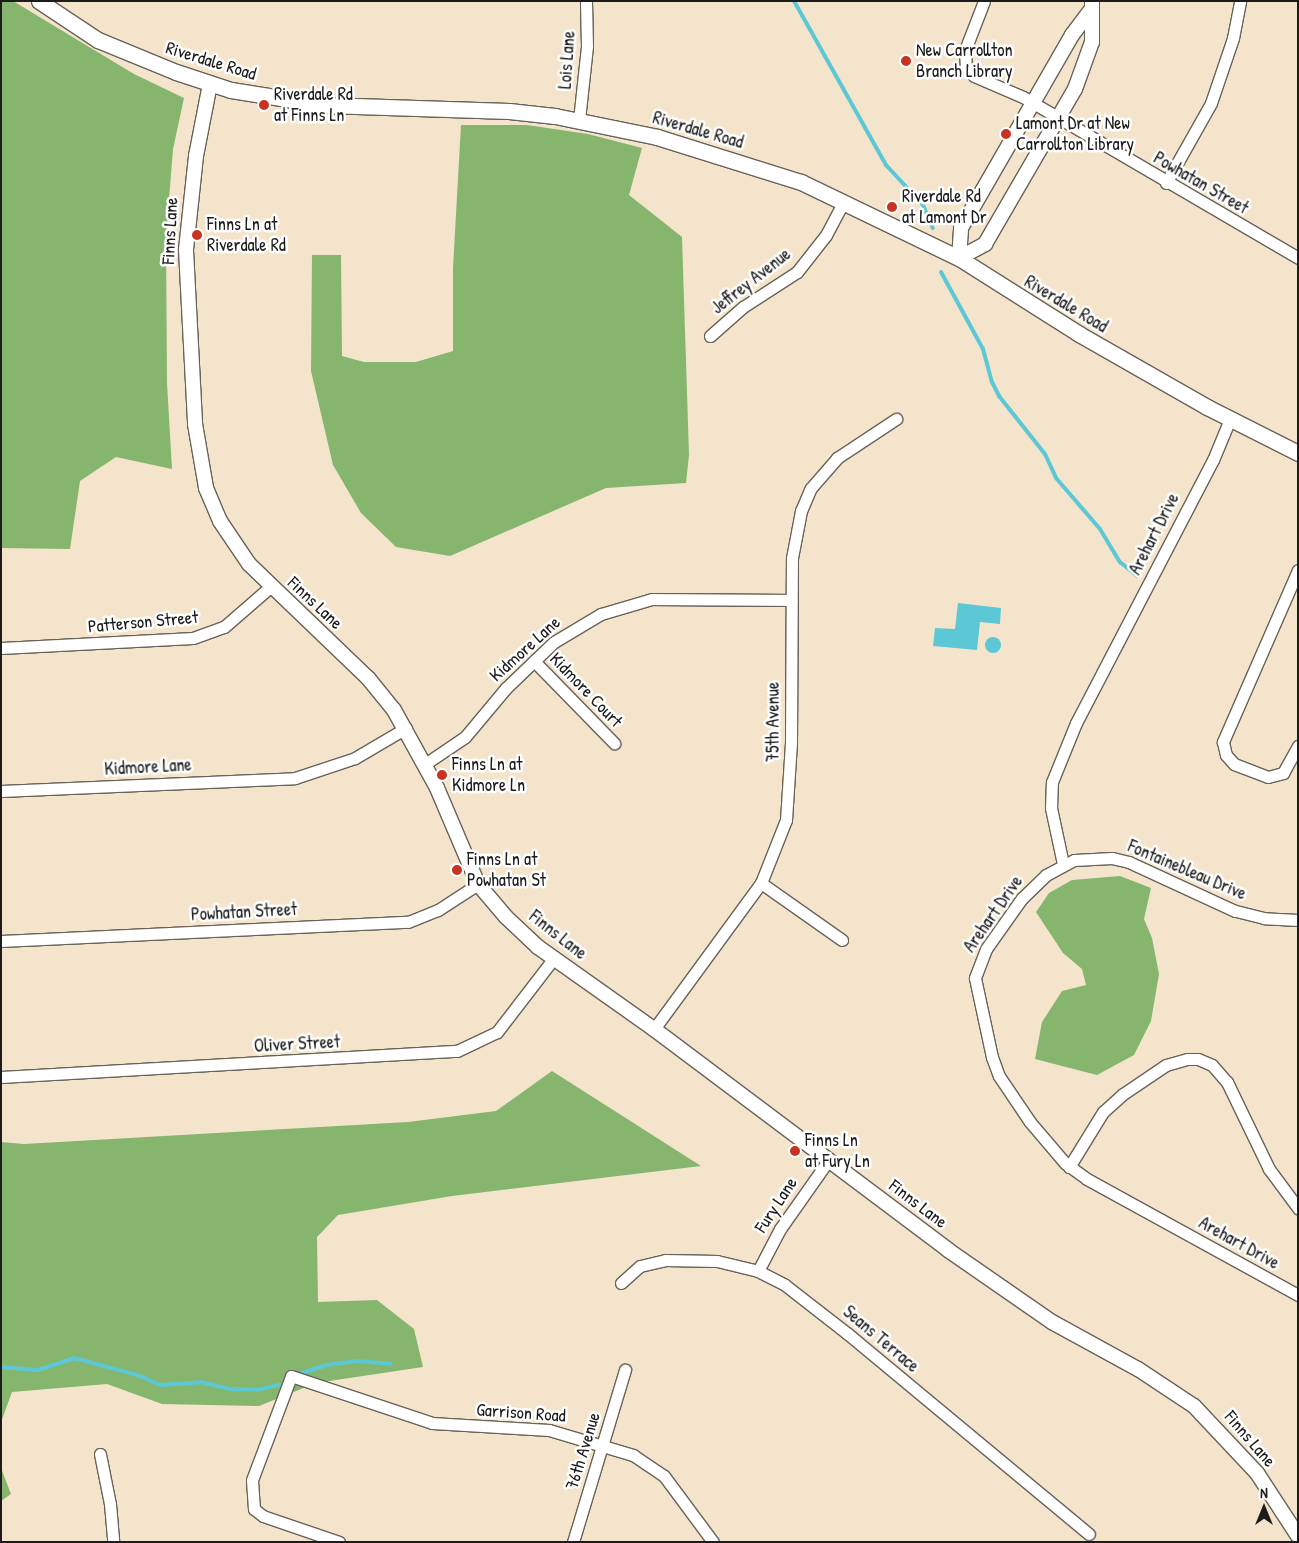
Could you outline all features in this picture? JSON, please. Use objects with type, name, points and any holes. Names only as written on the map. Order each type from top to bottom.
[{"type":"main road","name":"Riverdale Road","points":[[39,1],[98,40],[210,84],[298,102],[509,110],[579,120],[657,136],[719,154],[800,182],[844,201],[959,258],[1079,334],[1230,419],[1298,453]]},
{"type":"street","name":"Lois Lane","points":[[579,120],[587,46],[586,1]]},
{"type":"street","name":"Powhatan Street","points":[[984,1],[966,50],[966,67],[974,76],[1034,104],[1166,184],[1298,258]]},
{"type":"street","points":[[1166,184],[1211,103],[1233,38],[1240,1]]},
{"type":"street","points":[[959,258],[961,228],[1091,5]]},
{"type":"street","points":[[959,258],[985,244],[1058,118],[1086,65],[1092,42],[1091,5]]},
{"type":"street","name":"Finns Lane","points":[[210,84],[192,184],[186,250],[198,449],[206,488],[220,521],[238,550],[270,587],[368,678],[406,728],[425,764],[478,884],[520,932],[654,1029],[984,1276],[1052,1322],[1168,1387],[1194,1406],[1257,1473],[1298,1536]]},
{"type":"street","name":"Jeffrey Avenue","points":[[710,336],[743,307],[797,272],[826,234],[844,201]]},
{"type":"street","name":"75th Avenue","points":[[654,1029],[761,883],[786,820],[789,790],[791,600],[794,540],[800,511],[811,488],[847,449],[896,419]]},
{"type":"street","name":"Arehart Drive","points":[[1230,419],[1213,460],[1076,722],[1058,765],[1050,796],[1063,864],[1046,875],[1022,898],[986,949],[975,978],[992,1057],[999,1076],[1030,1122],[1070,1167],[1298,1295]]},
{"type":"street","points":[[1298,570],[1223,742],[1226,755],[1234,764],[1268,777],[1283,773],[1298,746]]},
{"type":"street","name":"Patterson Street","points":[[1,648],[193,638],[224,627],[270,587]]},
{"type":"street","name":"Kidmore Lane","points":[[425,764],[465,737],[534,661],[585,621],[633,603],[688,597],[791,600]]},
{"type":"street","name":"Kidmore Court","points":[[534,661],[614,743]]},
{"type":"street","name":"Kidmore Lane","points":[[1,791],[295,778],[355,758],[406,728]]},
{"type":"street","name":"Fontainebleau Drive","points":[[1063,864],[1096,858],[1129,862],[1235,911],[1264,918],[1298,920]]},
{"type":"street","points":[[761,883],[842,940]]},
{"type":"street","name":"Powhatan Street","points":[[1,941],[408,922],[438,910],[478,884]]},
{"type":"street","name":"Oliver Street","points":[[1,1077],[457,1051],[496,1032],[554,958]]},
{"type":"street","points":[[1070,1167],[1104,1112],[1123,1094],[1166,1065],[1198,1059],[1212,1065],[1227,1082],[1269,1169],[1298,1208]]},
{"type":"street","name":"Fury Lane","points":[[758,1271],[784,1223],[828,1161]]},
{"type":"street","name":"Seans Terrace","points":[[621,1283],[640,1266],[665,1260],[717,1261],[758,1271],[785,1285],[848,1334],[1089,1534]]},
{"type":"street","name":"76th Avenue","points":[[573,1542],[604,1446],[625,1370]]},
{"type":"street","name":"Garrison Road","points":[[339,1542],[263,1516],[254,1509],[252,1480],[291,1376],[432,1423],[549,1430],[604,1446],[651,1464],[664,1476],[713,1542]]},
{"type":"street","points":[[100,1454],[110,1504],[113,1542]]},
{"type":"green space","points":[[1,1],[13,1],[134,74],[184,98],[173,149],[166,237],[167,383],[172,469],[116,457],[80,481],[70,549],[1,548]]},
{"type":"green space","points":[[461,125],[527,125],[588,134],[642,148],[629,195],[682,237],[689,455],[686,483],[606,488],[450,556],[396,547],[361,513],[333,465],[311,371],[312,255],[341,255],[342,356],[364,362],[416,362],[453,351],[453,268]]},
{"type":"green space","points":[[1120,876],[1151,888],[1144,919],[1152,938],[1159,974],[1151,1021],[1134,1055],[1097,1075],[1035,1059],[1042,1022],[1062,991],[1086,985],[1082,969],[1063,953],[1036,912],[1049,893],[1072,880]]},
{"type":"green space","points":[[552,1071],[701,1166],[452,1196],[338,1215],[317,1237],[318,1302],[377,1300],[414,1329],[423,1367],[316,1383],[259,1406],[162,1404],[107,1384],[12,1392],[1,1422],[1,1142],[24,1144],[408,1122],[496,1111]]},
{"type":"green space","points":[[1,1468],[11,1494],[1,1501]]},
{"type":"water","points":[[958,603],[1001,608],[1000,624],[980,622],[977,650],[933,646],[935,628],[955,629]]},
{"type":"water","points":[[993,637],[999,639],[1001,645],[999,651],[993,653],[987,651],[985,645],[987,639]]},
{"type":"waterway","points":[[794,1],[886,165],[923,205],[933,228]]},
{"type":"waterway","points":[[941,272],[983,349],[992,382],[999,396],[1045,454],[1056,478],[1100,529],[1120,562],[1137,576]]},
{"type":"waterway","points":[[1,1367],[38,1370],[74,1358],[137,1375],[161,1385],[200,1382],[231,1389],[257,1390],[279,1385]]},
{"type":"waterway","points":[[302,1373],[326,1365],[358,1361],[391,1364]]},
{"type":"place","name":"New Carrollton Branch Library","points":[[906,61]]},
{"type":"place","name":"Riverdale Rd at Finns Ln","points":[[264,105]]},
{"type":"place","name":"Lamont Dr at New Carrollton Library","points":[[1006,134]]},
{"type":"place","name":"Riverdale Rd at Lamont Dr","points":[[892,207]]},
{"type":"place","name":"Finns Ln at Riverdale Rd","points":[[197,235]]},
{"type":"place","name":"Finns Ln at Kidmore Ln","points":[[442,775]]},
{"type":"place","name":"Finns Ln at Powhatan St","points":[[457,870]]},
{"type":"place","name":"Finns Ln at Fury Ln","points":[[795,1151]]}]
